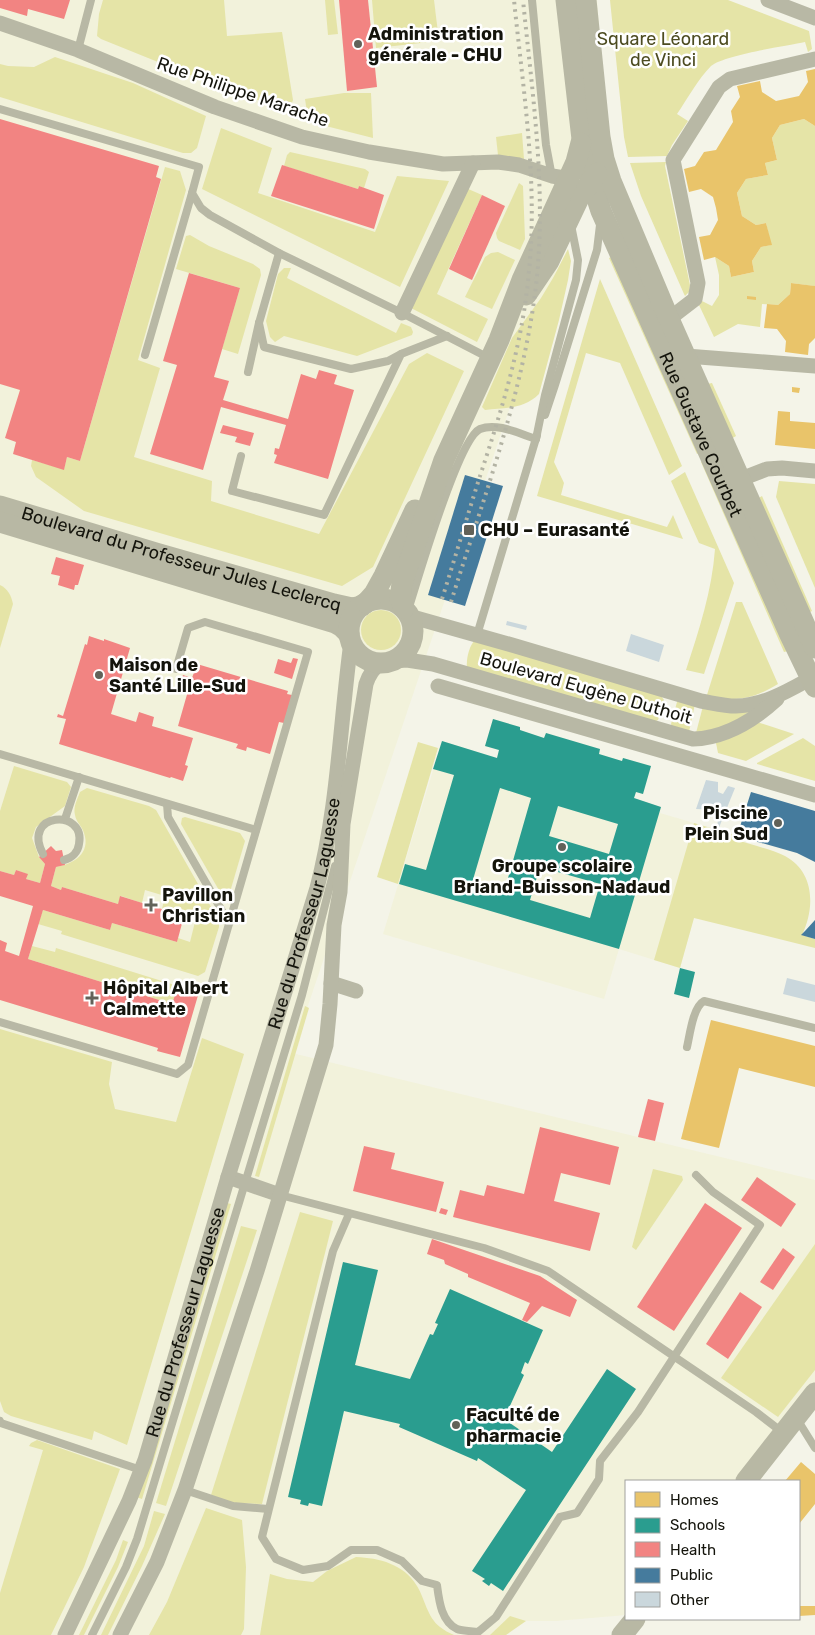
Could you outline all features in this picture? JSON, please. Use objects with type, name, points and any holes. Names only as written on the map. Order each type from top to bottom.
[{"type":"street","name":"Rue Gustave Courbet","points":[[566,0],[582,139],[591,180],[601,211],[814,681]]},
{"type":"street","name":"Rue Gustave Courbet","points":[[586,0],[604,159],[619,202],[815,648]]},
{"type":"street","points":[[768,0],[815,18]]},
{"type":"street","name":"Rue Philippe Marache","points":[[0,23],[78,50],[215,106],[302,137],[369,152],[443,164],[498,162],[519,165],[564,197]]},
{"type":"street","points":[[669,319],[695,299],[698,283],[673,160],[719,87],[730,79],[815,59]]},
{"type":"street","points":[[467,429],[426,488],[374,594],[353,616],[350,625],[350,638],[355,650],[365,659],[373,662],[387,662],[400,657],[412,640],[413,628],[400,599],[402,583],[432,492],[467,429],[494,349],[524,298],[549,261],[564,197],[582,139]]},
{"type":"street","points":[[564,197],[579,198],[604,159]]},
{"type":"street","points":[[402,313],[473,163]]},
{"type":"street","points":[[686,356],[815,366]]},
{"type":"street","points":[[741,479],[767,469],[782,468],[815,471]]},
{"type":"street","name":"Boulevard du Professeur Jules Leclercq","points":[[0,506],[334,604],[352,608],[364,605]]},
{"type":"street","name":"Boulevard du Professeur Jules Leclercq","points":[[0,522],[335,623],[342,627],[350,638]]},
{"type":"street","points":[[364,605],[374,600],[383,599],[396,603],[407,612]]},
{"type":"street","name":"Boulevard Eugène Duthoit","points":[[407,612],[477,635],[701,702],[735,706],[748,705],[814,681]]},
{"type":"street","name":"Rue du Professeur Laguesse","points":[[65,1635],[129,1501],[142,1468],[228,1177],[317,888],[324,862],[330,825],[350,638]]},
{"type":"street","name":"Boulevard Eugène Duthoit","points":[[387,662],[407,660],[433,664],[693,739],[720,735],[736,728],[767,708],[786,691]]},
{"type":"street","name":"Rue du Professeur Laguesse","points":[[120,1635],[157,1562],[187,1486],[257,1271],[326,1045],[334,925],[340,885],[343,824],[366,684],[371,672],[377,665],[387,662]]},
{"type":"street","points":[[438,686],[815,795]]},
{"type":"street","points":[[331,983],[356,991]]},
{"type":"street","points":[[228,1177],[280,1195]]},
{"type":"street","points":[[747,1480],[815,1393]]},
{"type":"street","points":[[622,1635],[634,1620]]},
{"type":"lane","points":[[78,50],[91,0]]},
{"type":"lane","points":[[532,0],[546,145],[564,197],[578,260],[576,280],[545,394],[536,439]]},
{"type":"lane","points":[[0,109],[198,167],[145,355]]},
{"type":"lane","points":[[192,193],[201,208],[210,215],[279,253],[447,336],[494,349]]},
{"type":"lane","points":[[477,635],[536,439],[597,250],[601,211]]},
{"type":"lane","points":[[248,372],[259,323],[279,253]]},
{"type":"lane","points":[[259,323],[264,347],[351,369],[388,361],[447,336]]},
{"type":"lane","points":[[241,456],[232,491],[324,515],[401,354]]},
{"type":"lane","points":[[467,429],[504,429],[536,439]]},
{"type":"lane","points":[[0,1022],[177,1074],[188,1065],[308,652],[205,622],[188,628],[176,669]]},
{"type":"lane","points":[[0,754],[256,830]]},
{"type":"lane","points":[[65,820],[79,777]]},
{"type":"lane","points":[[167,804],[168,817],[229,923]]},
{"type":"lane","points":[[43,854],[38,842],[41,828],[51,820],[65,820],[76,828],[80,841],[74,854],[64,860]]},
{"type":"lane","points":[[92,1635],[126,1567],[137,1539],[308,968],[333,874],[343,824]]},
{"type":"lane","points":[[308,968],[317,888]]},
{"type":"lane","points":[[687,1046],[696,1010],[704,1001],[815,1028]]},
{"type":"lane","points":[[349,1214],[333,1251],[262,1537],[276,1559],[303,1570],[328,1566],[351,1550],[377,1550],[402,1561],[422,1581],[437,1585],[440,1604],[446,1618],[457,1628],[478,1632],[496,1618],[560,1517],[577,1512],[599,1480],[600,1461],[638,1412],[760,1224],[712,1192],[696,1175]]},
{"type":"lane","points":[[280,1195],[484,1248],[548,1272],[756,1412],[790,1425],[815,1448]]},
{"type":"lane","points":[[0,1423],[142,1468]]},
{"type":"lane","points":[[187,1486],[233,1506],[268,1510]]},
{"type":"shaded area","points":[[0,0],[597,0],[606,115],[589,173],[292,1053],[815,1180],[815,1393],[747,1480],[625,1480],[625,1615],[556,1621],[526,1621],[506,1635],[0,1635]]},
{"type":"shaded area","name":"Groupe scolaire Briand-Buisson-Nadaud","points":[[493,719],[520,727],[520,730],[544,738],[546,733],[600,749],[599,754],[622,761],[623,758],[651,766],[643,794],[636,792],[634,798],[661,807],[660,813],[718,830],[680,968],[619,949],[604,999],[383,934],[442,741],[497,758],[499,750],[485,746]]},
{"type":"green space","points":[[103,0],[224,0],[227,36],[282,32],[293,100],[289,111],[205,81],[101,39],[97,36],[99,14]]},
{"type":"green space","points":[[325,0],[334,0],[338,34],[328,35]]},
{"type":"green space","points":[[372,0],[434,0],[439,41],[376,48]]},
{"type":"green space","name":"Square Léonard de Vinci","points":[[610,0],[728,0],[809,31],[812,49],[808,52],[805,42],[728,58],[711,66],[697,83],[677,114],[688,121],[667,156],[628,157],[624,137]]},
{"type":"green space","points":[[55,57],[133,83],[206,116],[197,148],[191,153],[183,153],[0,97],[0,64],[34,67]]},
{"type":"green space","points":[[344,93],[371,93],[373,138],[314,123],[308,119],[305,99]]},
{"type":"green space","points":[[804,119],[815,126],[815,299],[814,286],[791,283],[790,294],[778,305],[762,304],[760,327],[738,324],[714,337],[699,305],[702,301],[712,306],[719,295],[719,275],[715,257],[729,266],[731,277],[754,272],[752,261],[761,247],[771,245],[766,223],[756,225],[742,216],[737,193],[746,179],[768,175],[765,163],[777,160],[772,138],[780,125]]},
{"type":"green space","points":[[221,128],[272,148],[258,193],[375,232],[397,176],[449,181],[400,287],[202,189]]},
{"type":"green space","points":[[522,133],[524,159],[498,155],[496,137]]},
{"type":"green space","points":[[290,152],[365,169],[369,172],[364,188],[359,186],[358,189],[284,166],[287,155]]},
{"type":"green space","points":[[666,162],[665,166],[690,285],[689,292],[685,296],[641,196],[630,163]]},
{"type":"green space","points":[[165,167],[180,171],[186,190],[138,360],[160,368],[134,457],[212,481],[211,501],[319,534],[409,364],[427,353],[464,371],[373,567],[342,586],[84,511],[36,477],[31,466],[32,460],[64,469],[67,457],[80,461]]},
{"type":"green space","points":[[519,183],[523,186],[525,239],[520,250],[499,241],[496,233]]},
{"type":"green space","points":[[466,188],[482,195],[437,294],[488,319],[477,342],[411,308]]},
{"type":"green space","points":[[190,235],[209,246],[253,264],[260,269],[261,275],[238,354],[222,349],[240,288],[176,269],[186,236]]},
{"type":"green space","points":[[568,249],[571,261],[568,280],[539,394],[521,405],[485,410],[482,407],[512,338],[541,298]]},
{"type":"green space","points":[[498,252],[515,260],[492,309],[465,297],[485,257],[491,253]]},
{"type":"green space","points":[[614,256],[701,452],[697,454],[609,258]]},
{"type":"green space","points":[[284,268],[291,268],[287,278],[396,333],[401,323],[411,327],[412,335],[357,356],[284,336],[275,342],[270,337],[266,321],[278,274]]},
{"type":"green space","points":[[600,279],[682,466],[669,475],[620,363],[586,353],[554,462],[564,483],[561,495],[667,527],[673,515],[683,539],[537,496]]},
{"type":"green space","points":[[712,383],[736,436],[731,439],[707,384]]},
{"type":"green space","points":[[704,460],[788,651],[784,652],[701,462]]},
{"type":"green space","points":[[685,472],[734,583],[704,674],[686,670],[708,595],[715,549],[699,543],[671,481]]},
{"type":"green space","points":[[779,481],[815,484],[815,588],[776,497]]},
{"type":"green space","points":[[762,496],[812,611],[808,613],[757,499]]},
{"type":"green space","points":[[0,585],[9,593],[13,604],[0,648]]},
{"type":"green space","points":[[736,602],[742,602],[778,684],[759,694],[743,698],[706,698]]},
{"type":"green space","points":[[381,610],[395,616],[401,630],[395,644],[381,650],[367,644],[361,630],[367,616]]},
{"type":"green space","points":[[476,639],[659,693],[664,700],[658,720],[654,722],[467,668],[468,652]]},
{"type":"green space","points":[[680,700],[695,704],[689,732],[672,728],[671,724],[677,702]]},
{"type":"green space","points":[[703,706],[750,711],[732,725],[696,733]]},
{"type":"green space","points":[[754,721],[794,734],[746,761],[718,753],[716,743]]},
{"type":"green space","points":[[803,738],[815,746],[815,781],[757,764],[757,763]]},
{"type":"green space","points":[[418,742],[438,748],[398,884],[377,877]]},
{"type":"green space","points":[[14,766],[67,782],[71,787],[65,806],[36,827],[32,838],[39,857],[45,864],[40,883],[26,879],[27,874],[16,870],[14,875],[0,871],[0,811]]},
{"type":"green space","points":[[87,788],[149,806],[156,810],[219,921],[219,927],[205,972],[198,976],[61,934],[62,931],[38,924],[43,910],[110,930],[112,923],[177,942],[178,938],[190,942],[195,922],[184,919],[184,916],[162,909],[165,896],[145,890],[142,903],[121,896],[118,904],[62,887],[61,890],[51,886],[56,867],[75,860],[83,852],[86,840],[76,817],[75,809],[80,792]]},
{"type":"green space","points":[[185,817],[240,833],[245,841],[230,892],[227,894],[220,892],[181,824],[182,818]]},
{"type":"green space","points":[[694,823],[737,836],[737,840],[785,856],[795,863],[802,871],[810,891],[809,914],[802,935],[815,939],[815,948],[694,918],[680,968],[654,960]]},
{"type":"green space","points":[[32,946],[55,952],[56,948],[178,986],[172,1004],[28,959]]},
{"type":"green space","points":[[305,1006],[309,1008],[259,1177],[255,1176]]},
{"type":"green space","points":[[0,1029],[112,1062],[109,1084],[115,1109],[176,1122],[202,1038],[244,1054],[127,1445],[94,1431],[92,1440],[11,1416],[4,1412],[0,1401]]},
{"type":"green space","points":[[653,1169],[682,1176],[683,1180],[636,1250],[632,1247]]},
{"type":"green space","points":[[227,1203],[231,1204],[142,1499],[136,1497]]},
{"type":"green space","points":[[300,1212],[333,1221],[262,1504],[233,1503],[211,1495]]},
{"type":"green space","points":[[241,1226],[257,1230],[166,1506],[156,1503]]},
{"type":"green space","points":[[815,1244],[815,1370],[778,1417],[721,1378]]},
{"type":"green space","points":[[37,1440],[120,1469],[84,1567],[51,1635],[0,1635],[0,1593],[43,1450],[29,1446]]},
{"type":"green space","points":[[206,1508],[242,1520],[246,1567],[244,1629],[241,1635],[149,1635],[167,1602]]},
{"type":"green space","points":[[154,1511],[165,1514],[108,1635],[101,1635],[144,1546]]},
{"type":"green space","points":[[123,1540],[128,1542],[118,1567],[84,1635],[79,1635],[116,1560]]},
{"type":"green space","points":[[356,1557],[382,1561],[405,1572],[412,1578],[420,1591],[432,1618],[443,1629],[454,1635],[260,1635],[270,1574],[287,1579],[313,1582],[327,1571]]},
{"type":"green space","points":[[510,1616],[526,1621],[506,1635],[490,1635]]},
{"type":"building: Homes","points":[[815,69],[815,126],[804,119],[780,125],[772,138],[777,160],[765,163],[768,175],[746,179],[737,193],[742,216],[756,225],[766,223],[772,245],[761,247],[752,261],[754,272],[731,277],[729,266],[715,257],[704,260],[699,237],[710,235],[718,220],[716,208],[713,197],[701,189],[689,192],[684,169],[695,166],[704,152],[716,150],[733,122],[731,111],[740,97],[737,86],[760,81],[762,92],[776,101],[799,96],[808,82],[806,71]]},
{"type":"building: Homes","points":[[791,283],[815,286],[815,338],[809,344],[808,355],[785,352],[786,341],[777,329],[764,328],[767,304],[778,305],[790,294]]},
{"type":"building: Homes","points":[[747,296],[756,297],[756,300],[747,299]]},
{"type":"building: Homes","points":[[792,387],[800,388],[799,393],[792,392]]},
{"type":"building: Homes","points":[[778,411],[790,412],[790,421],[815,423],[815,449],[775,445]]},
{"type":"building: Homes","points":[[711,1020],[815,1046],[815,1087],[739,1068],[719,1148],[681,1139]]},
{"type":"building: Homes","points":[[801,1462],[815,1474],[815,1504],[800,1523],[800,1480],[786,1480]]},
{"type":"building: Homes","points":[[800,1606],[815,1606],[815,1615],[800,1616]]},
{"type":"building: Schools","points":[[493,719],[520,727],[520,730],[544,738],[546,733],[600,749],[599,754],[622,761],[623,758],[651,766],[643,794],[636,792],[634,798],[661,807],[619,949],[399,884],[405,864],[426,870],[454,775],[433,769],[442,741],[497,758],[499,750],[485,746]],"holes":[[[500,788],[531,798],[504,892],[472,883]],[[558,806],[618,824],[609,854],[549,836]],[[540,867],[600,884],[590,918],[530,900]]]},
{"type":"building: Schools","points":[[680,968],[695,972],[689,998],[674,994]]},
{"type":"building: Schools","name":"Faculté de pharmacie","points":[[343,1262],[378,1270],[355,1365],[410,1379],[430,1334],[433,1335],[438,1324],[435,1323],[450,1289],[543,1330],[528,1364],[525,1362],[521,1373],[524,1375],[504,1419],[552,1452],[607,1369],[636,1389],[503,1591],[491,1583],[489,1586],[482,1581],[485,1579],[472,1571],[526,1490],[478,1458],[477,1461],[399,1427],[400,1424],[344,1411],[322,1506],[309,1503],[308,1506],[300,1504],[301,1500],[288,1497]]},
{"type":"building: Health","points":[[0,0],[70,0],[64,19],[28,9],[27,16],[0,8]]},
{"type":"building: Health","name":"Administration générale - CHU","points":[[339,0],[368,0],[377,87],[347,91]]},
{"type":"building: Health","points":[[0,119],[159,166],[156,177],[161,179],[80,461],[67,457],[64,470],[13,454],[16,442],[5,438],[20,390],[0,384]]},
{"type":"building: Health","points":[[282,165],[358,189],[359,186],[384,195],[374,229],[271,196]]},
{"type":"building: Health","points":[[482,195],[505,206],[472,280],[449,269]]},
{"type":"building: Health","points":[[189,273],[240,288],[214,377],[229,381],[223,400],[288,419],[301,374],[316,379],[319,370],[337,375],[334,384],[354,390],[328,479],[274,463],[277,455],[274,454],[275,448],[279,449],[286,425],[221,407],[203,470],[150,454],[177,365],[163,361]]},
{"type":"building: Health","points":[[223,425],[254,433],[250,446],[235,442],[237,437],[220,433]]},
{"type":"building: Health","points":[[56,557],[84,565],[78,585],[75,585],[74,590],[58,585],[60,576],[51,574]]},
{"type":"building: Health","points":[[89,636],[130,648],[111,714],[136,722],[139,712],[154,717],[152,726],[193,738],[185,765],[188,766],[183,781],[59,744],[66,719],[57,717],[58,714],[63,716]]},
{"type":"building: Health","points":[[293,658],[298,659],[292,679],[274,673],[278,659],[291,663]]},
{"type":"building: Health","points":[[197,664],[288,691],[287,694],[292,695],[284,723],[279,722],[270,754],[247,747],[246,751],[236,748],[238,744],[178,726],[188,691],[179,688],[183,675],[192,678]]},
{"type":"building: Health","points":[[51,846],[56,851],[62,850],[65,865],[56,867],[51,886],[61,890],[62,887],[118,904],[120,896],[184,916],[177,942],[112,923],[110,930],[43,910],[28,959],[172,1004],[178,986],[199,992],[180,1057],[157,1051],[158,1048],[0,1000],[0,940],[7,943],[5,951],[19,956],[33,906],[0,896],[0,871],[14,875],[16,870],[28,874],[26,879],[40,883],[45,864],[39,857]]},
{"type":"building: Health","points":[[648,1099],[664,1103],[655,1141],[638,1137]]},
{"type":"building: Health","points":[[540,1127],[619,1147],[610,1185],[561,1173],[554,1201],[600,1213],[590,1251],[453,1217],[460,1190],[484,1196],[487,1185],[524,1194]]},
{"type":"building: Health","points":[[364,1146],[395,1153],[391,1169],[444,1182],[436,1212],[353,1191]]},
{"type":"building: Health","points":[[757,1177],[796,1204],[781,1227],[741,1200]]},
{"type":"building: Health","points":[[705,1203],[742,1228],[674,1331],[637,1307]]},
{"type":"building: Health","points":[[441,1208],[448,1210],[446,1215],[439,1213]]},
{"type":"building: Health","points":[[432,1239],[540,1276],[577,1300],[570,1317],[542,1306],[527,1322],[522,1320],[530,1303],[468,1277],[468,1274],[445,1264],[444,1260],[427,1254]]},
{"type":"building: Health","points":[[783,1248],[795,1257],[773,1290],[760,1282]]},
{"type":"building: Health","points":[[740,1292],[762,1307],[728,1359],[706,1344]]},
{"type":"building: Public","name":"CHU – Eurasanté","points":[[465,475],[503,486],[465,606],[428,595]]},
{"type":"building: Public","name":"Piscine Plein Sud","points":[[751,792],[815,811],[815,862],[797,853],[737,836]]},
{"type":"building: Public","points":[[815,920],[815,939],[801,935],[805,931]]},
{"type":"building: Other","points":[[507,621],[527,626],[526,630],[506,625]]},
{"type":"building: Other","points":[[631,634],[664,645],[659,662],[626,651]]},
{"type":"building: Other","points":[[706,780],[718,782],[718,792],[723,794],[728,786],[735,788],[718,830],[717,810],[696,809]]},
{"type":"building: Other","points":[[787,978],[815,985],[815,1002],[783,994]]},
{"type":"railway","points":[[442,599],[504,400],[517,349],[526,297],[531,237],[531,169],[514,0]]},
{"type":"railway","points":[[451,602],[514,400],[532,317],[537,276],[540,207],[539,172],[523,0]]},
{"type":"place","name":"Administration générale - CHU","points":[[358,44]]},
{"type":"place","name":"CHU – Eurasanté","points":[[469,530]]},
{"type":"place","name":"Maison de Santé Lille-Sud","points":[[99,675]]},
{"type":"place","name":"Piscine Plein Sud","points":[[778,823]]},
{"type":"place","name":"Groupe scolaire Briand-Buisson-Nadaud","points":[[562,847]]},
{"type":"place","name":"Pavillon Christian","points":[[151,905]]},
{"type":"place","name":"Hôpital Albert Calmette","points":[[92,998]]},
{"type":"place","name":"Faculté de pharmacie","points":[[456,1425]]}]
